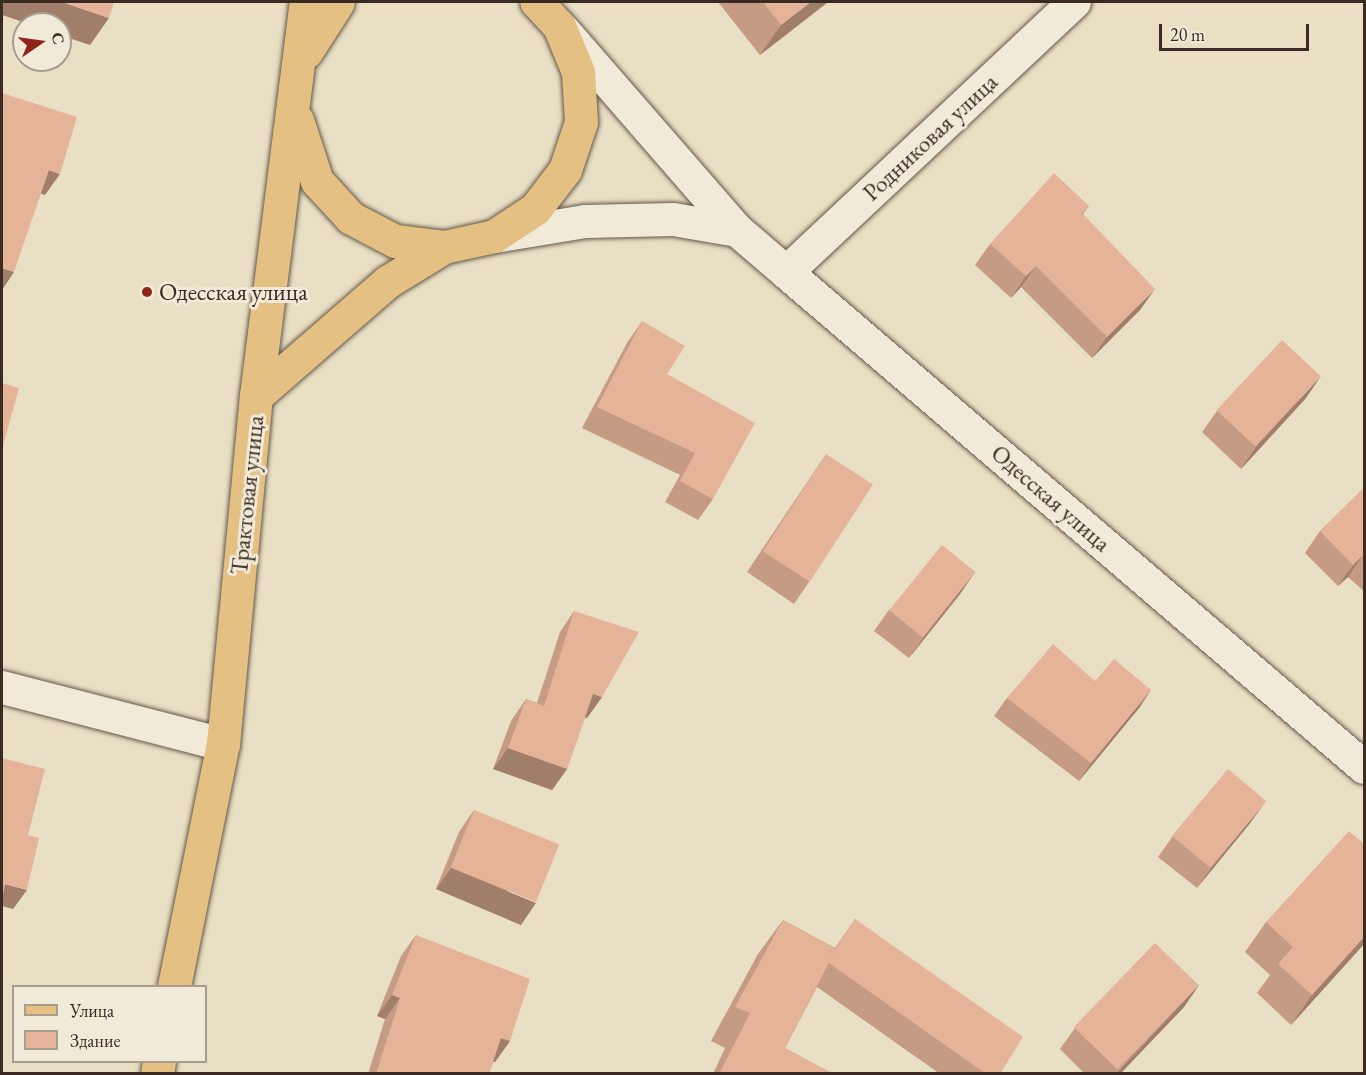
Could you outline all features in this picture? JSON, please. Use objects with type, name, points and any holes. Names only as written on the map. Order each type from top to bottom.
[{"type":"main road","name":"Трактовая улица","points":[[174,985],[222,744],[256,396],[306,2]]},
{"type":"main road","points":[[338,2],[310,37],[295,85],[297,135],[317,181],[351,218],[395,241],[444,247]]},
{"type":"main road","points":[[494,236],[535,209],[559,178],[581,122],[578,72],[559,26],[537,2]]},
{"type":"main road","name":"Родниковая улица","points":[[786,272],[1074,2]]},
{"type":"main road","name":"Одесская улица","points":[[559,26],[737,230],[1365,767]]},
{"type":"main road","points":[[256,396],[387,282],[444,247],[585,221],[662,219],[737,230]]},
{"type":"main road","points":[[2,687],[222,744]]},
{"type":"building","points":[[62,2],[114,2],[109,18]]},
{"type":"building","points":[[763,2],[811,2],[781,25]]},
{"type":"building","points":[[2,93],[77,117],[60,174],[49,170],[14,272],[2,268]]},
{"type":"building","points":[[1054,173],[1089,206],[1082,213],[1155,289],[1107,337],[1036,266],[1026,276],[990,244]]},
{"type":"building","points":[[642,321],[685,346],[667,374],[755,423],[713,499],[680,481],[695,453],[597,407]]},
{"type":"building","points":[[1282,340],[1321,376],[1255,446],[1217,410]]},
{"type":"building","points":[[2,383],[19,388],[3,446],[2,446]]},
{"type":"building","points":[[826,454],[873,484],[810,582],[763,551]]},
{"type":"building","points":[[1365,487],[1365,556],[1363,555],[1353,565],[1320,531]]},
{"type":"building","points":[[942,545],[975,572],[923,637],[889,610]]},
{"type":"building","points":[[574,611],[639,632],[602,697],[593,694],[567,769],[508,748],[526,699],[544,706]]},
{"type":"building","points":[[1053,644],[1095,681],[1114,659],[1151,690],[1091,763],[1007,698]]},
{"type":"building","points":[[2,758],[45,769],[28,835],[39,838],[27,890],[5,884],[2,900]]},
{"type":"building","points":[[1228,769],[1266,801],[1210,868],[1172,836]]},
{"type":"building","points":[[474,810],[559,844],[536,902],[451,867]]},
{"type":"building","points":[[1349,831],[1365,845],[1365,936],[1312,995],[1278,964],[1293,947],[1266,922]]},
{"type":"building","points":[[855,919],[1023,1037],[1000,1074],[986,1074],[829,963]]},
{"type":"building","points":[[783,920],[836,949],[785,1048],[833,1074],[719,1074],[750,1013],[735,1007]]},
{"type":"building","points":[[416,935],[530,979],[510,1041],[501,1038],[489,1074],[376,1074],[400,998],[392,995]]},
{"type":"building","points":[[1155,943],[1199,985],[1118,1070],[1074,1027]]},
{"type":"place","name":"Одесская улица","points":[[147,292]]}]
